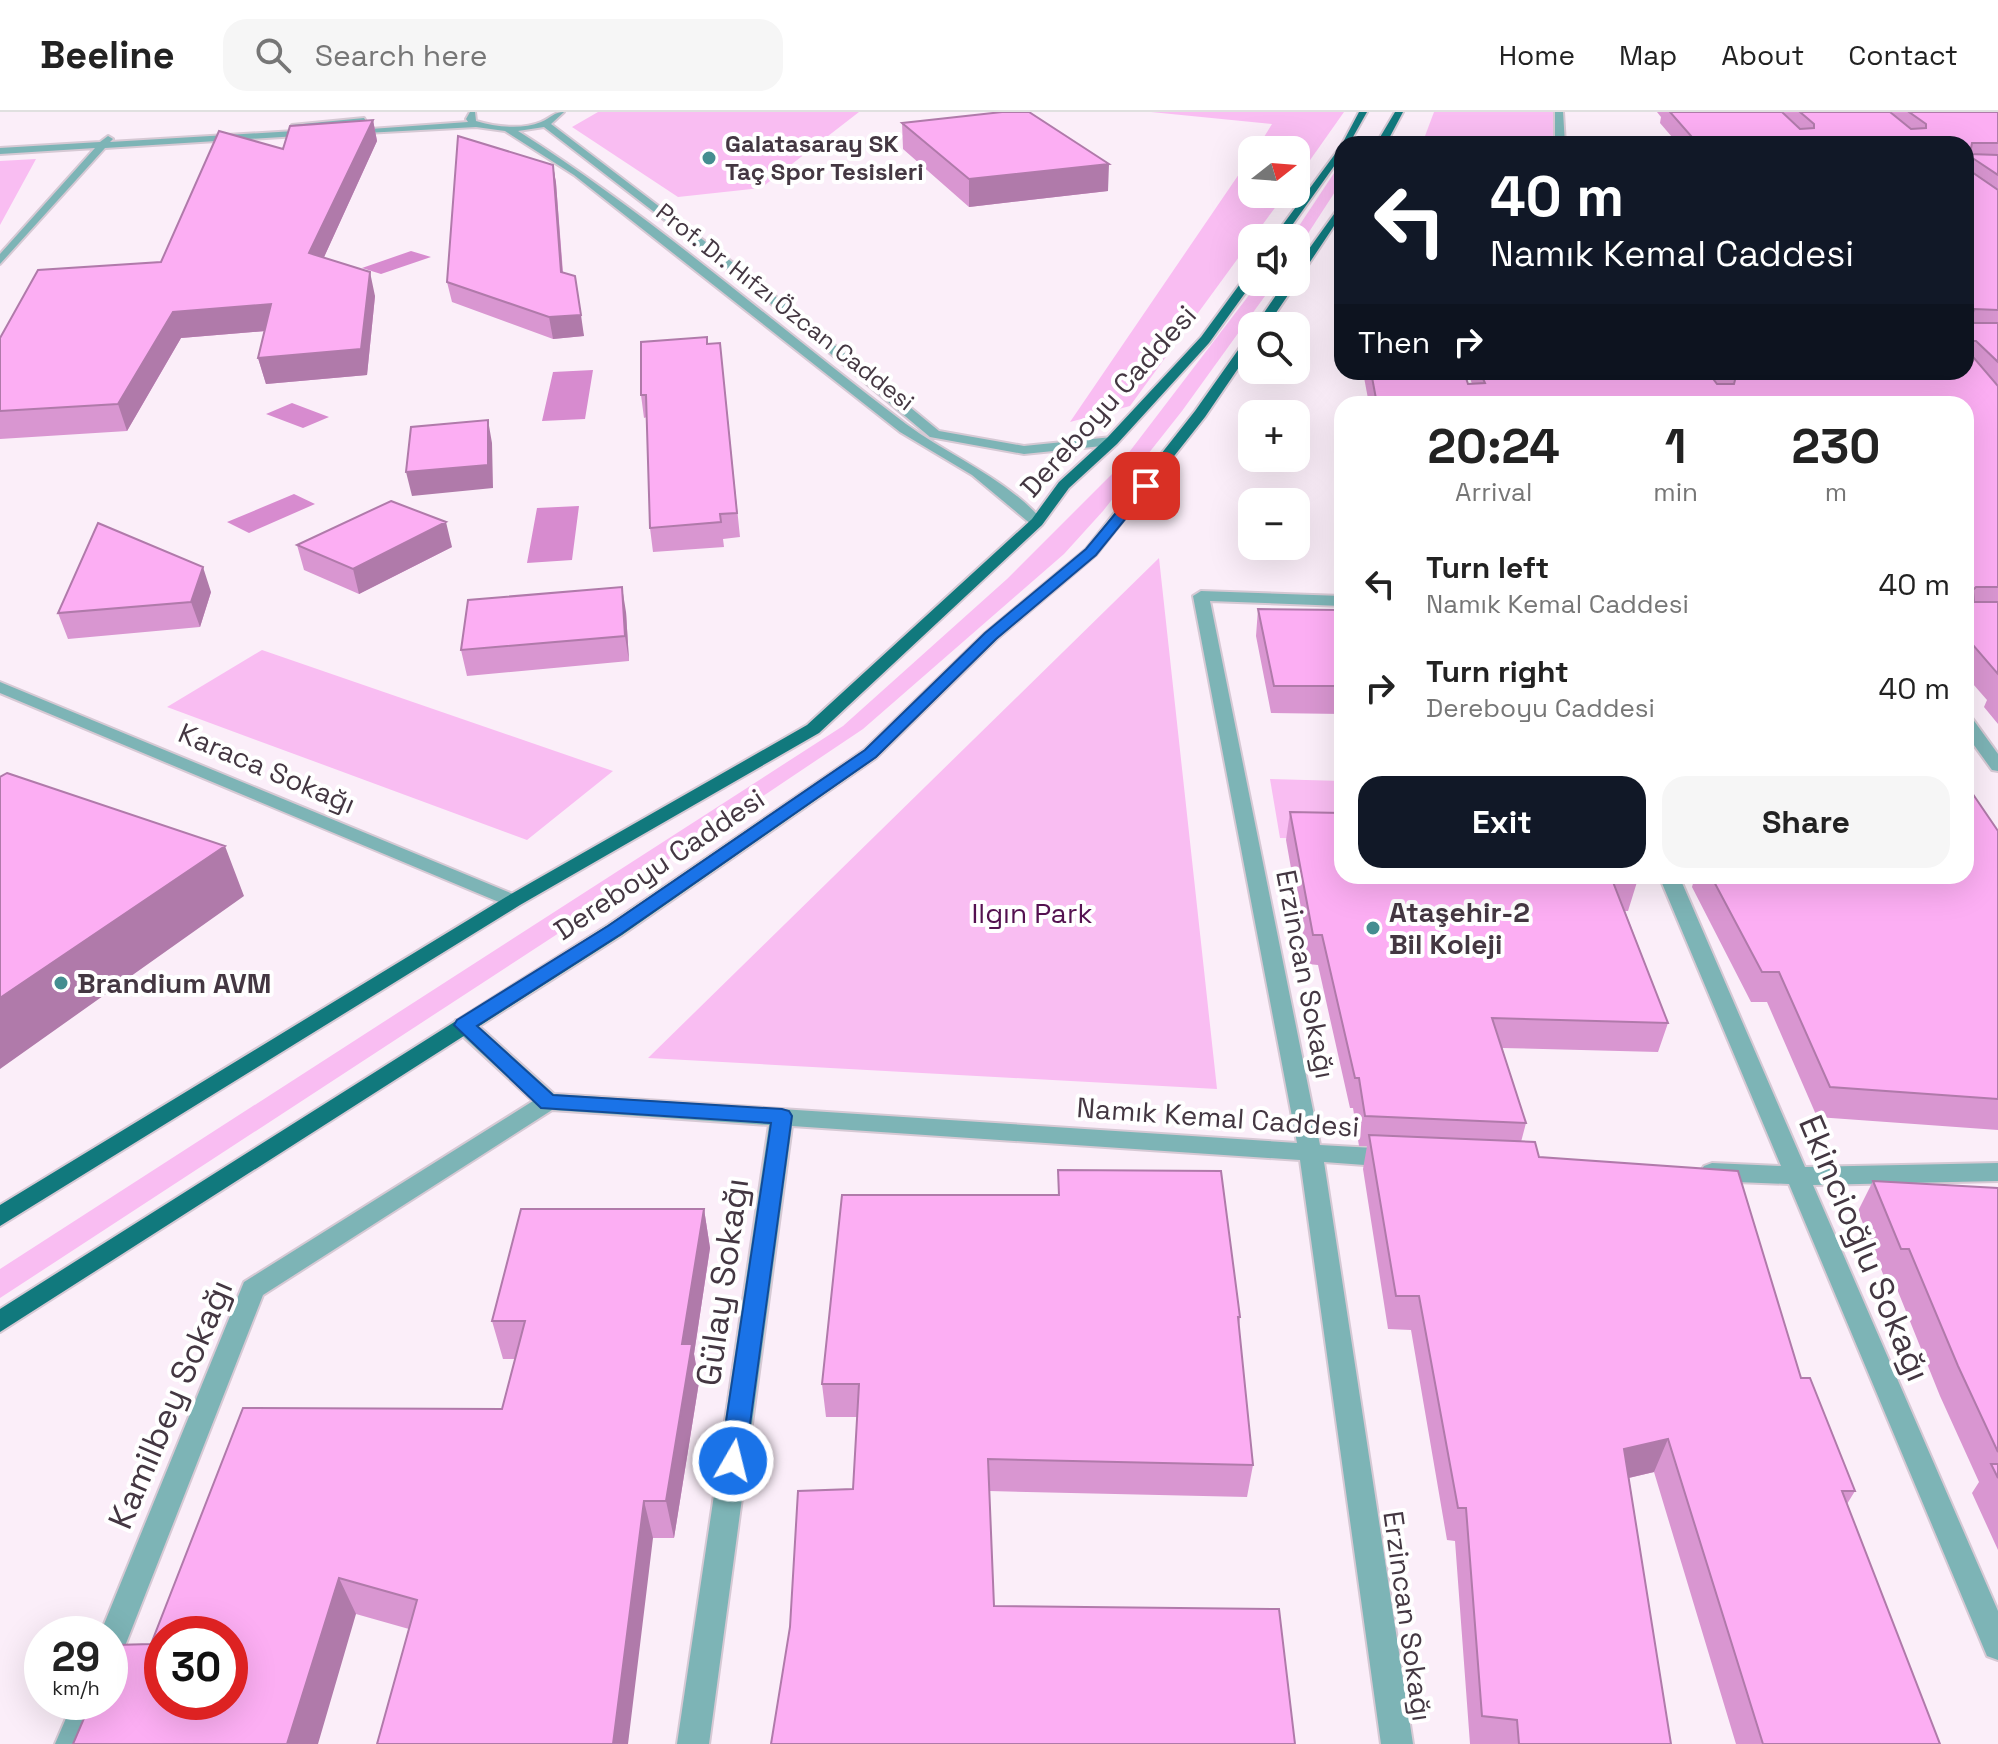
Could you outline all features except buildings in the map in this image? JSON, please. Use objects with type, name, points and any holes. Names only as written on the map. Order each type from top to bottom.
[{"type":"main road","points":[[1349,136],[1363,112]]},
{"type":"main road","points":[[1386,136],[1399,112]]},
{"type":"main road","points":[[1288,224],[1334,159]]},
{"type":"main road","points":[[1310,254],[1334,218]]},
{"type":"main road","name":"Dereboyu Caddesi","points":[[0,1217],[513,901],[813,729],[1037,522],[1064,485],[1112,441],[1205,340],[1238,294]]},
{"type":"main road","name":"Dereboyu Caddesi","points":[[0,1322],[615,930],[870,754],[991,636],[1091,552],[1191,426],[1238,359]]},
{"type":"street","points":[[0,151],[467,112]]},
{"type":"street","points":[[475,112],[470,119],[476,124]]},
{"type":"street","name":"Prof. Dr. Hıfzı Özcan Caddesi","points":[[107,140],[476,124],[506,128],[545,123],[560,112]]},
{"type":"street","points":[[1559,112],[1560,136]]},
{"type":"street","name":"Prof. Dr. Hıfzı Özcan Caddesi","points":[[545,123],[749,280],[935,434],[1024,450],[1112,441]]},
{"type":"street","name":"Prof. Dr. Hıfzı Özcan Caddesi","points":[[506,128],[536,144],[577,173],[905,429],[977,472],[1037,522]]},
{"type":"street","points":[[0,142],[107,140]]},
{"type":"street","points":[[0,261],[107,140]]},
{"type":"street","points":[[0,243],[17,242]]},
{"type":"street","name":"Erzincan Sokağı","points":[[1334,601],[1201,596],[1311,1155],[1397,1744]]},
{"type":"street","name":"Karaca Sokağı","points":[[0,687],[513,901]]},
{"type":"street","points":[[1974,733],[1998,766]]},
{"type":"street","name":"Ekincioğlu Sokağı","points":[[1672,884],[1998,1646]]},
{"type":"street","points":[[464,1025],[548,1102]]},
{"type":"street","name":"Namık Kemal Caddesi","points":[[548,1102],[1311,1155],[1421,1159]]},
{"type":"street","name":"Kamilbey Sokağı","points":[[122,1616],[253,1289],[548,1102]]},
{"type":"street","name":"Gülay Sokağı","points":[[693,1744],[782,1116]]},
{"type":"street","points":[[1687,1171],[1797,1176],[1998,1172]]},
{"type":"street","points":[[71,1744],[81,1720]]},
{"type":"green space","name":"Galatasaray SK Taç Spor Tesisleri","points":[[598,112],[859,112],[761,188],[678,197],[572,127]]},
{"type":"green space","points":[[1151,112],[1344,112],[1310,160],[1310,136],[1265,136],[1272,124]]},
{"type":"green space","points":[[1434,112],[1554,112],[1558,136],[1425,136]]},
{"type":"green space","points":[[36,159],[0,225],[0,161]]},
{"type":"green space","points":[[1334,173],[1334,193],[1310,230],[1310,224],[1300,224]]},
{"type":"green space","points":[[1238,176],[1238,208],[1275,208],[1263,224],[1238,224],[1238,258],[1130,406],[1070,422]]},
{"type":"green space","points":[[1248,296],[1265,296],[1253,312],[1238,312],[1238,333],[1182,411],[1103,511],[1064,554],[863,729],[562,931],[0,1298],[0,1269],[843,726],[1007,579],[1114,472]]},
{"type":"green space","name":"Ilgın Park","points":[[1159,558],[1217,1089],[648,1058]]},
{"type":"green space","points":[[262,650],[613,771],[527,840],[167,707]]},
{"type":"green space","points":[[1270,779],[1334,781],[1334,839],[1280,838]]},
{"type":"shaded area","points":[[411,251],[431,257],[381,274],[362,268]]},
{"type":"shaded area","points":[[593,370],[585,419],[542,421],[553,372]]},
{"type":"shaded area","points":[[292,403],[329,417],[303,428],[266,414]]},
{"type":"shaded area","points":[[294,494],[315,504],[249,533],[227,522]]},
{"type":"shaded area","points":[[579,506],[572,560],[527,563],[537,508]]},
{"type":"place","name":"Galatasaray SK Taç Spor Tesisleri","points":[[709,158]]},
{"type":"place","name":"Ataşehir-2 Bil Koleji","points":[[1373,928]]},
{"type":"place","name":"Brandium AVM","points":[[61,983]]},
{"type":"route","points":[[733,1461],[782,1116],[548,1102],[464,1025],[615,930],[870,754],[991,636],[1091,552],[1146,486]]}]
